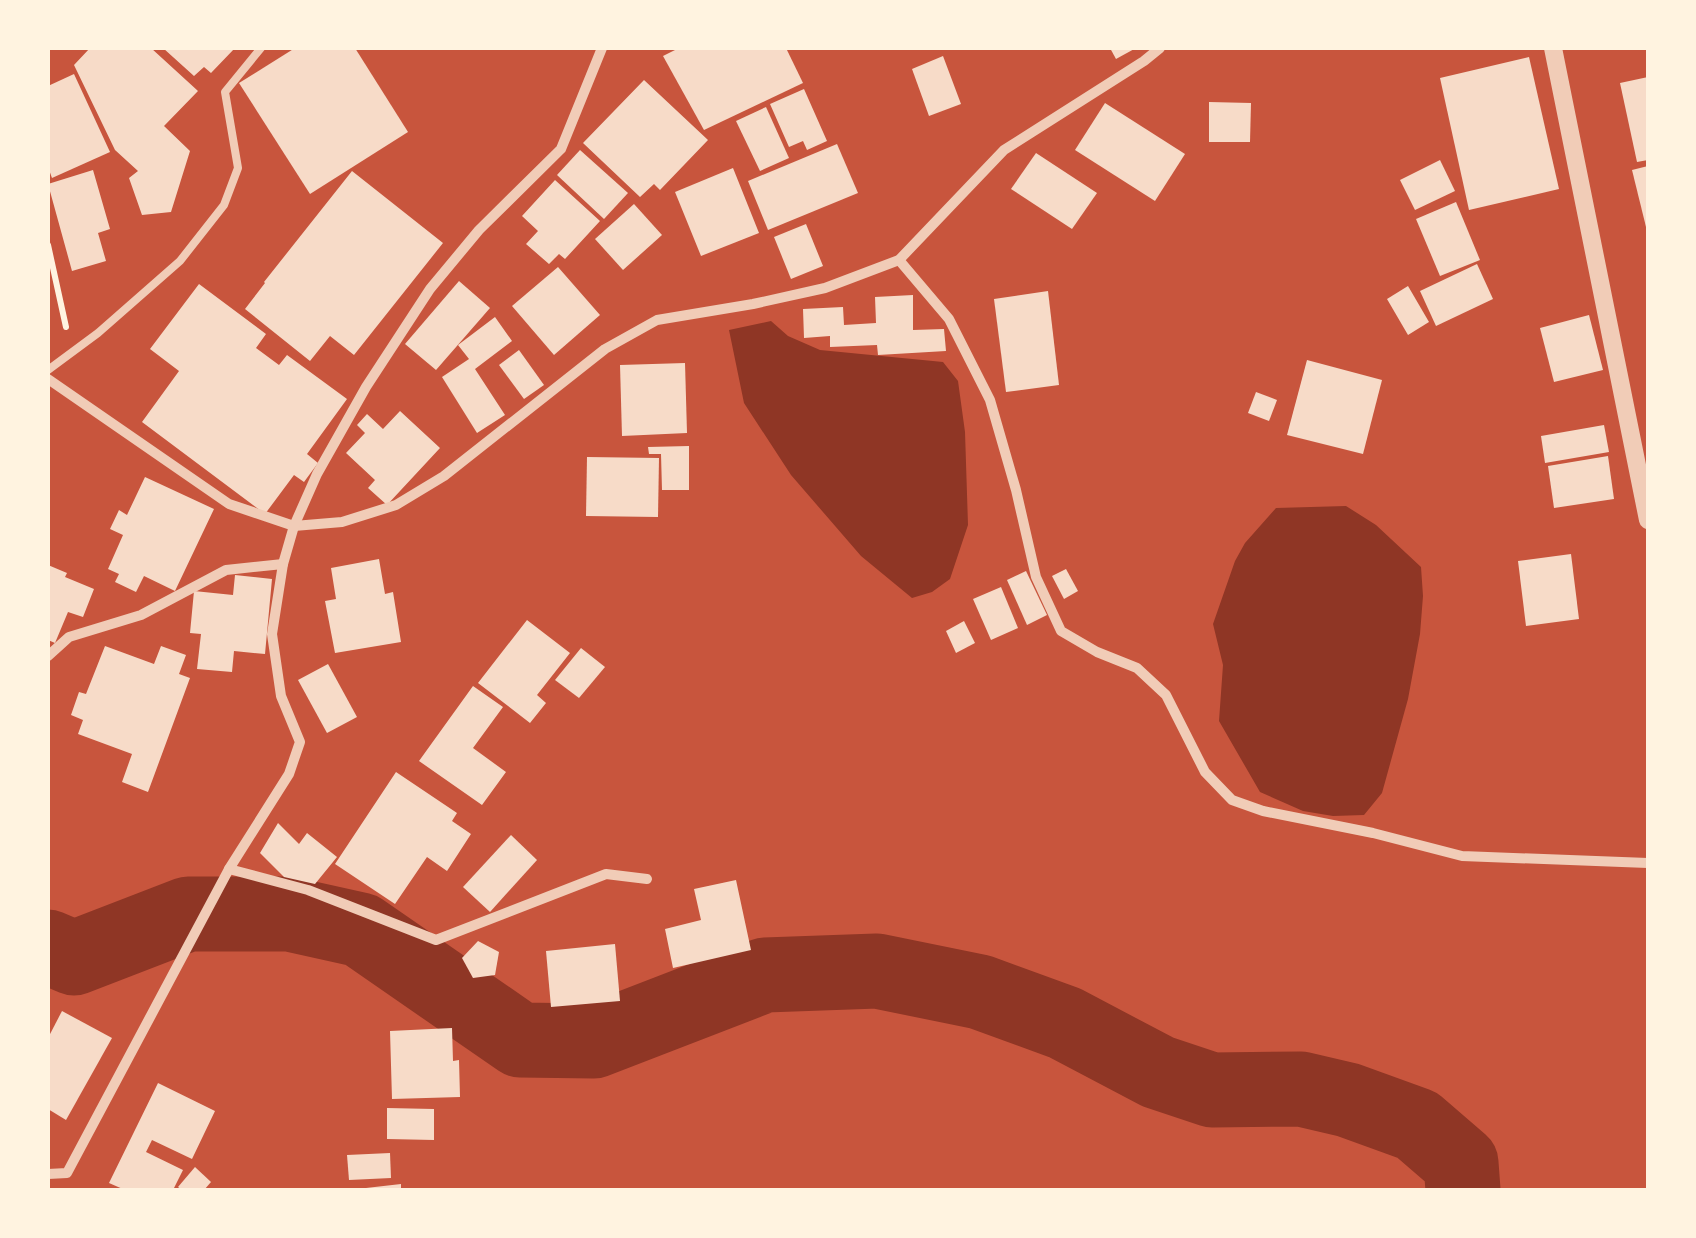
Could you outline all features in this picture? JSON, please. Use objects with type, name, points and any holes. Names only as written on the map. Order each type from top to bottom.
[{"type":"street","points":[[48,1174],[67,1173],[226,875],[289,774],[300,742],[281,696],[272,634],[283,564],[294,526],[317,474],[430,288],[479,230],[561,149],[602,48]]},
{"type":"street","points":[[48,378],[229,504],[294,526],[342,522],[396,505],[444,476],[605,349],[657,320],[825,288],[899,260],[1004,150],[1160,48]]},
{"type":"street","points":[[1553,48],[1648,520]]},
{"type":"street","points":[[899,260],[949,319],[990,400],[1036,576],[1060,630],[1097,652],[1136,668],[1166,695],[1204,772],[1232,800],[1264,811],[1462,856],[1648,864]]},
{"type":"street","points":[[48,656],[69,637],[141,616],[226,570],[283,564]]},
{"type":"street","points":[[226,875],[308,890],[436,940],[606,874],[647,879]]},
{"type":"lane","points":[[48,370],[98,333],[180,261],[224,206],[238,168],[226,92],[261,48]]},
{"type":"path","points":[[48,245],[71,352]]},
{"type":"shaded area","points":[[771,321],[788,336],[820,350],[943,362],[958,381],[965,432],[968,525],[950,579],[932,592],[912,598],[861,556],[791,475],[744,403],[729,330]]},
{"type":"shaded area","points":[[1346,506],[1376,525],[1421,567],[1423,596],[1408,699],[1382,793],[1364,815],[1333,816],[1303,811],[1260,792],[1219,721],[1223,665],[1213,624],[1235,561],[1245,543],[1276,508]]},
{"type":"building","points":[[90,48],[151,48],[198,91],[164,126],[190,151],[171,212],[142,215],[129,178],[138,171],[115,150],[74,65]]},
{"type":"building","points":[[163,48],[235,48],[211,73],[204,67],[194,76]]},
{"type":"building","points":[[295,48],[355,48],[408,132],[310,194],[239,83]]},
{"type":"building","points":[[679,48],[786,48],[803,83],[704,130],[663,56]]},
{"type":"building","points":[[1110,48],[1136,48],[1116,59]]},
{"type":"building","points":[[943,56],[961,104],[929,116],[912,69]]},
{"type":"building","points":[[1529,57],[1559,189],[1469,210],[1440,78]]},
{"type":"building","points":[[74,74],[110,152],[52,178],[48,167],[48,86]]},
{"type":"building","points":[[1648,77],[1648,160],[1637,162],[1620,83]]},
{"type":"building","points":[[644,80],[708,140],[660,190],[654,184],[640,197],[583,143]]},
{"type":"building","points":[[804,89],[827,141],[807,150],[803,141],[789,147],[770,104]]},
{"type":"building","points":[[1209,102],[1251,103],[1250,142],[1209,142]]},
{"type":"building","points":[[1105,103],[1185,154],[1155,201],[1075,150]]},
{"type":"building","points":[[766,107],[789,158],[760,171],[736,121]]},
{"type":"building","points":[[837,144],[858,193],[768,230],[748,181]]},
{"type":"building","points":[[580,150],[628,193],[604,219],[557,175]]},
{"type":"building","points":[[1036,153],[1097,193],[1072,229],[1011,189]]},
{"type":"building","points":[[1440,160],[1455,191],[1415,210],[1400,180]]},
{"type":"building","points":[[1648,166],[1648,231],[1647,231],[1632,170]]},
{"type":"building","points":[[733,168],[759,233],[701,256],[675,192]]},
{"type":"building","points":[[93,170],[110,229],[98,233],[106,261],[72,271],[48,184]]},
{"type":"building","points":[[352,171],[443,243],[354,355],[330,336],[310,361],[245,309]]},
{"type":"building","points":[[555,180],[600,221],[565,259],[559,254],[549,264],[526,244],[538,231],[522,216]]},
{"type":"building","points":[[1456,202],[1480,260],[1440,276],[1416,219]]},
{"type":"building","points":[[634,204],[662,235],[623,270],[595,239]]},
{"type":"building","points":[[806,224],[823,266],[791,279],[774,237]]},
{"type":"building","points":[[1477,264],[1493,299],[1436,326],[1420,291]]},
{"type":"building","points":[[558,267],[600,315],[554,355],[512,306]]},
{"type":"building","points":[[459,281],[490,308],[436,370],[405,344]]},
{"type":"building","points":[[199,284],[266,334],[256,348],[279,365],[287,355],[347,399],[307,454],[318,463],[304,482],[294,475],[265,514],[142,422],[179,371],[150,349]]},
{"type":"building","points":[[1408,286],[1429,322],[1408,335],[1387,299]]},
{"type":"building","points":[[1048,291],[1059,385],[1006,392],[994,299]]},
{"type":"building","points":[[913,295],[913,330],[944,329],[946,351],[878,355],[877,345],[830,347],[830,336],[804,338],[803,309],[843,307],[844,325],[876,323],[875,297]]},
{"type":"building","points":[[1589,315],[1603,370],[1554,382],[1540,328]]},
{"type":"building","points":[[495,317],[512,341],[475,369],[505,415],[477,433],[442,377],[469,359],[458,345]]},
{"type":"building","points":[[519,350],[544,385],[524,399],[499,365]]},
{"type":"building","points":[[1307,360],[1382,380],[1363,454],[1287,435]]},
{"type":"building","points":[[685,363],[687,433],[622,436],[620,365]]},
{"type":"building","points":[[1256,392],[1277,400],[1269,421],[1248,413]]},
{"type":"building","points":[[400,411],[440,448],[387,505],[368,488],[375,480],[346,453],[365,433],[357,425],[367,414],[383,429]]},
{"type":"building","points":[[1604,425],[1609,452],[1545,463],[1541,436]]},
{"type":"building","points":[[689,446],[689,490],[662,490],[661,454],[649,454],[648,447]]},
{"type":"building","points":[[1608,456],[1614,499],[1554,508],[1548,466]]},
{"type":"building","points":[[587,457],[659,458],[658,517],[586,516]]},
{"type":"building","points":[[145,477],[214,509],[175,591],[144,576],[136,592],[115,582],[119,574],[108,569],[123,535],[110,529],[119,510],[127,515]]},
{"type":"building","points":[[1571,554],[1579,619],[1526,626],[1518,561]]},
{"type":"building","points":[[379,559],[385,594],[393,592],[401,642],[335,653],[325,601],[336,599],[331,568]]},
{"type":"building","points":[[48,565],[94,589],[83,617],[68,612],[55,643],[48,640]]},
{"type":"building","points":[[1066,569],[1078,591],[1064,599],[1052,576]]},
{"type":"building","points":[[1026,571],[1047,615],[1027,625],[1007,580]]},
{"type":"building","points":[[235,575],[272,579],[265,654],[234,651],[232,672],[197,669],[201,634],[190,633],[194,591],[233,595]]},
{"type":"building","points":[[1001,587],[1018,628],[991,640],[973,599]]},
{"type":"building","points":[[527,620],[570,653],[537,695],[546,703],[530,723],[478,683]]},
{"type":"building","points":[[964,621],[975,643],[956,653],[946,631]]},
{"type":"building","points":[[105,646],[154,664],[161,646],[186,655],[179,674],[190,678],[148,792],[122,782],[132,754],[78,734],[83,720],[71,715],[79,692],[86,694]]},
{"type":"building","points":[[581,648],[605,667],[579,698],[555,680]]},
{"type":"building","points":[[328,664],[357,717],[327,733],[298,680]]},
{"type":"building","points":[[473,686],[503,707],[473,748],[506,772],[482,805],[419,761]]},
{"type":"building","points":[[396,772],[457,813],[452,821],[471,834],[447,871],[427,857],[395,904],[335,864]]},
{"type":"building","points":[[278,823],[299,844],[307,833],[337,857],[315,884],[284,877],[260,853]]},
{"type":"building","points":[[511,835],[537,860],[490,912],[463,887]]},
{"type":"building","points":[[736,880],[751,950],[673,968],[665,929],[701,920],[694,889]]},
{"type":"building","points":[[478,941],[499,952],[495,975],[473,978],[462,958]]},
{"type":"building","points":[[615,944],[620,1001],[551,1007],[546,951]]},
{"type":"building","points":[[62,1011],[112,1038],[66,1120],[48,1109],[48,1038]]},
{"type":"building","points":[[452,1028],[453,1061],[459,1060],[460,1097],[392,1099],[390,1031]]},
{"type":"building","points":[[158,1083],[215,1111],[192,1159],[152,1140],[146,1152],[183,1170],[173,1190],[125,1190],[109,1183]]},
{"type":"building","points":[[387,1108],[434,1109],[434,1140],[387,1139]]},
{"type":"building","points":[[390,1153],[391,1178],[349,1180],[347,1155]]},
{"type":"building","points":[[195,1167],[211,1182],[204,1190],[182,1190],[178,1187]]},
{"type":"building","points":[[401,1184],[401,1190],[366,1190],[366,1188]]},
{"type":"waterway","points":[[48,947],[74,958],[188,914],[289,914],[361,930],[520,1040],[594,1041],[765,975],[877,971],[980,992],[1065,1023],[1158,1072],[1212,1090],[1301,1089],[1348,1100],[1417,1125],[1461,1163],[1463,1190]]}]
